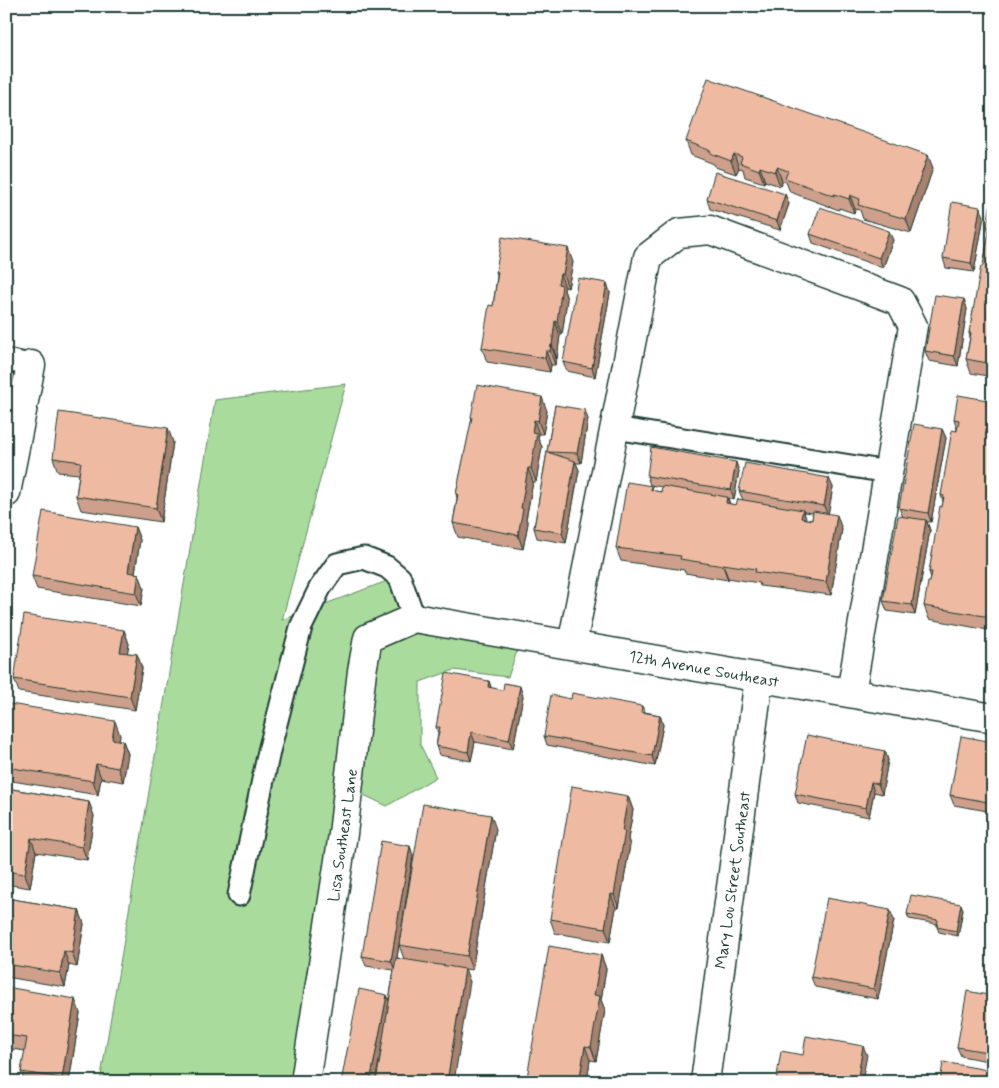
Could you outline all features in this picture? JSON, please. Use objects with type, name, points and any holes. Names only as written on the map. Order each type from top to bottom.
[{"type":"street","points":[[572,646],[648,257],[678,233],[710,230],[900,300],[912,326],[851,693]]},
{"type":"street","points":[[6,493],[19,363]]},
{"type":"street","name":"12th Avenue Southeast","points":[[414,618],[993,718]]},
{"type":"street","name":"Lisa Southeast Lane","points":[[305,1082],[343,834],[362,671],[368,638],[414,618]]},
{"type":"street","name":"Mary Lou Street Southeast","points":[[704,1082],[759,678]]},
{"type":"lane","points":[[615,428],[888,472]]},
{"type":"lane","points":[[238,896],[269,751],[301,627],[320,588],[337,564],[364,558],[388,567],[400,578],[414,618]]},
{"type":"green space","points":[[346,384],[282,620],[387,581],[414,618],[522,637],[508,677],[454,670],[420,682],[420,744],[436,777],[387,806],[349,788],[305,1082],[100,1082],[215,400]]},
{"type":"building","points":[[708,78],[928,155],[906,219],[858,205],[860,199],[850,195],[849,199],[834,194],[834,196],[785,178],[788,171],[777,167],[775,172],[760,167],[759,170],[740,163],[742,157],[734,154],[731,161],[686,141]]},
{"type":"building","points":[[715,172],[785,194],[777,221],[707,199]]},
{"type":"building","points":[[952,202],[980,207],[971,263],[943,258]]},
{"type":"building","points":[[991,202],[993,202],[993,364],[966,359],[981,266],[983,266],[990,227],[987,226]]},
{"type":"building","points":[[820,207],[889,231],[879,258],[810,234]]},
{"type":"building","points":[[502,237],[568,248],[563,274],[560,274],[558,284],[562,285],[557,322],[555,321],[550,351],[546,351],[545,358],[482,348],[489,305],[493,306],[498,272],[496,271]]},
{"type":"building","points":[[578,278],[607,283],[592,368],[563,362]]},
{"type":"building","points":[[935,295],[964,299],[954,356],[925,351]]},
{"type":"building","points":[[477,385],[542,397],[538,421],[534,420],[532,432],[537,433],[531,468],[528,468],[518,535],[453,523],[458,494],[456,494]]},
{"type":"building","points":[[958,395],[993,401],[993,601],[990,617],[924,606],[928,582],[930,582],[932,572],[929,572],[940,506],[942,507],[944,496],[941,495],[952,430],[957,431],[959,420],[954,419]]},
{"type":"building","points":[[555,405],[585,410],[577,453],[547,452],[575,461],[562,533],[534,528]]},
{"type":"building","points":[[59,412],[168,428],[156,508],[76,496],[81,462],[53,458]]},
{"type":"building","points":[[914,424],[942,429],[928,513],[899,508]]},
{"type":"building","points":[[651,447],[736,462],[731,490],[647,476]]},
{"type":"building","points":[[745,463],[829,478],[824,506],[739,491]]},
{"type":"building","points":[[627,482],[652,486],[651,490],[661,492],[662,486],[727,497],[726,503],[736,505],[738,499],[803,510],[801,518],[812,520],[813,511],[837,515],[826,582],[755,572],[756,569],[680,559],[681,556],[616,548]]},
{"type":"building","points":[[43,511],[135,527],[128,572],[139,574],[136,593],[32,576]]},
{"type":"building","points":[[898,516],[926,520],[912,605],[883,601]]},
{"type":"building","points":[[24,615],[124,630],[120,652],[137,654],[130,697],[14,679]]},
{"type":"building","points":[[446,673],[489,681],[488,687],[503,690],[504,683],[520,686],[509,740],[471,732],[468,752],[436,746],[440,727],[436,727]]},
{"type":"building","points":[[572,693],[642,706],[641,712],[660,715],[652,756],[544,736],[551,695],[571,699]]},
{"type":"building","points":[[10,704],[115,721],[112,739],[123,741],[118,768],[96,764],[93,781],[6,767],[6,725]]},
{"type":"building","points":[[807,735],[885,751],[878,784],[871,782],[866,808],[795,794]]},
{"type":"building","points":[[961,736],[993,742],[993,803],[950,795]]},
{"type":"building","points":[[572,786],[628,796],[622,831],[625,831],[614,895],[611,894],[605,928],[550,919]]},
{"type":"building","points":[[6,788],[89,802],[82,847],[31,838],[25,874],[6,871]]},
{"type":"building","points":[[423,804],[491,815],[467,956],[399,945]]},
{"type":"building","points":[[381,841],[410,846],[391,961],[362,956]]},
{"type":"building","points":[[911,895],[961,904],[956,931],[937,927],[938,920],[907,914]]},
{"type":"building","points":[[6,898],[79,910],[72,953],[64,951],[60,973],[6,964]]},
{"type":"building","points":[[827,898],[890,910],[874,989],[811,977]]},
{"type":"building","points":[[549,946],[601,955],[594,995],[600,996],[591,1047],[585,1046],[579,1082],[550,1082],[527,1078]]},
{"type":"building","points":[[396,958],[465,969],[447,1082],[376,1082]]},
{"type":"building","points":[[6,987],[75,999],[62,1078],[21,1072],[27,1038],[6,1035]]},
{"type":"building","points":[[359,989],[387,995],[370,1082],[341,1082]]},
{"type":"building","points":[[967,991],[993,996],[993,1053],[957,1047]]},
{"type":"building","points":[[806,1036],[863,1046],[857,1082],[776,1082],[781,1051],[803,1055]]},
{"type":"building","points":[[943,1062],[993,1071],[993,1082],[940,1082]]}]
